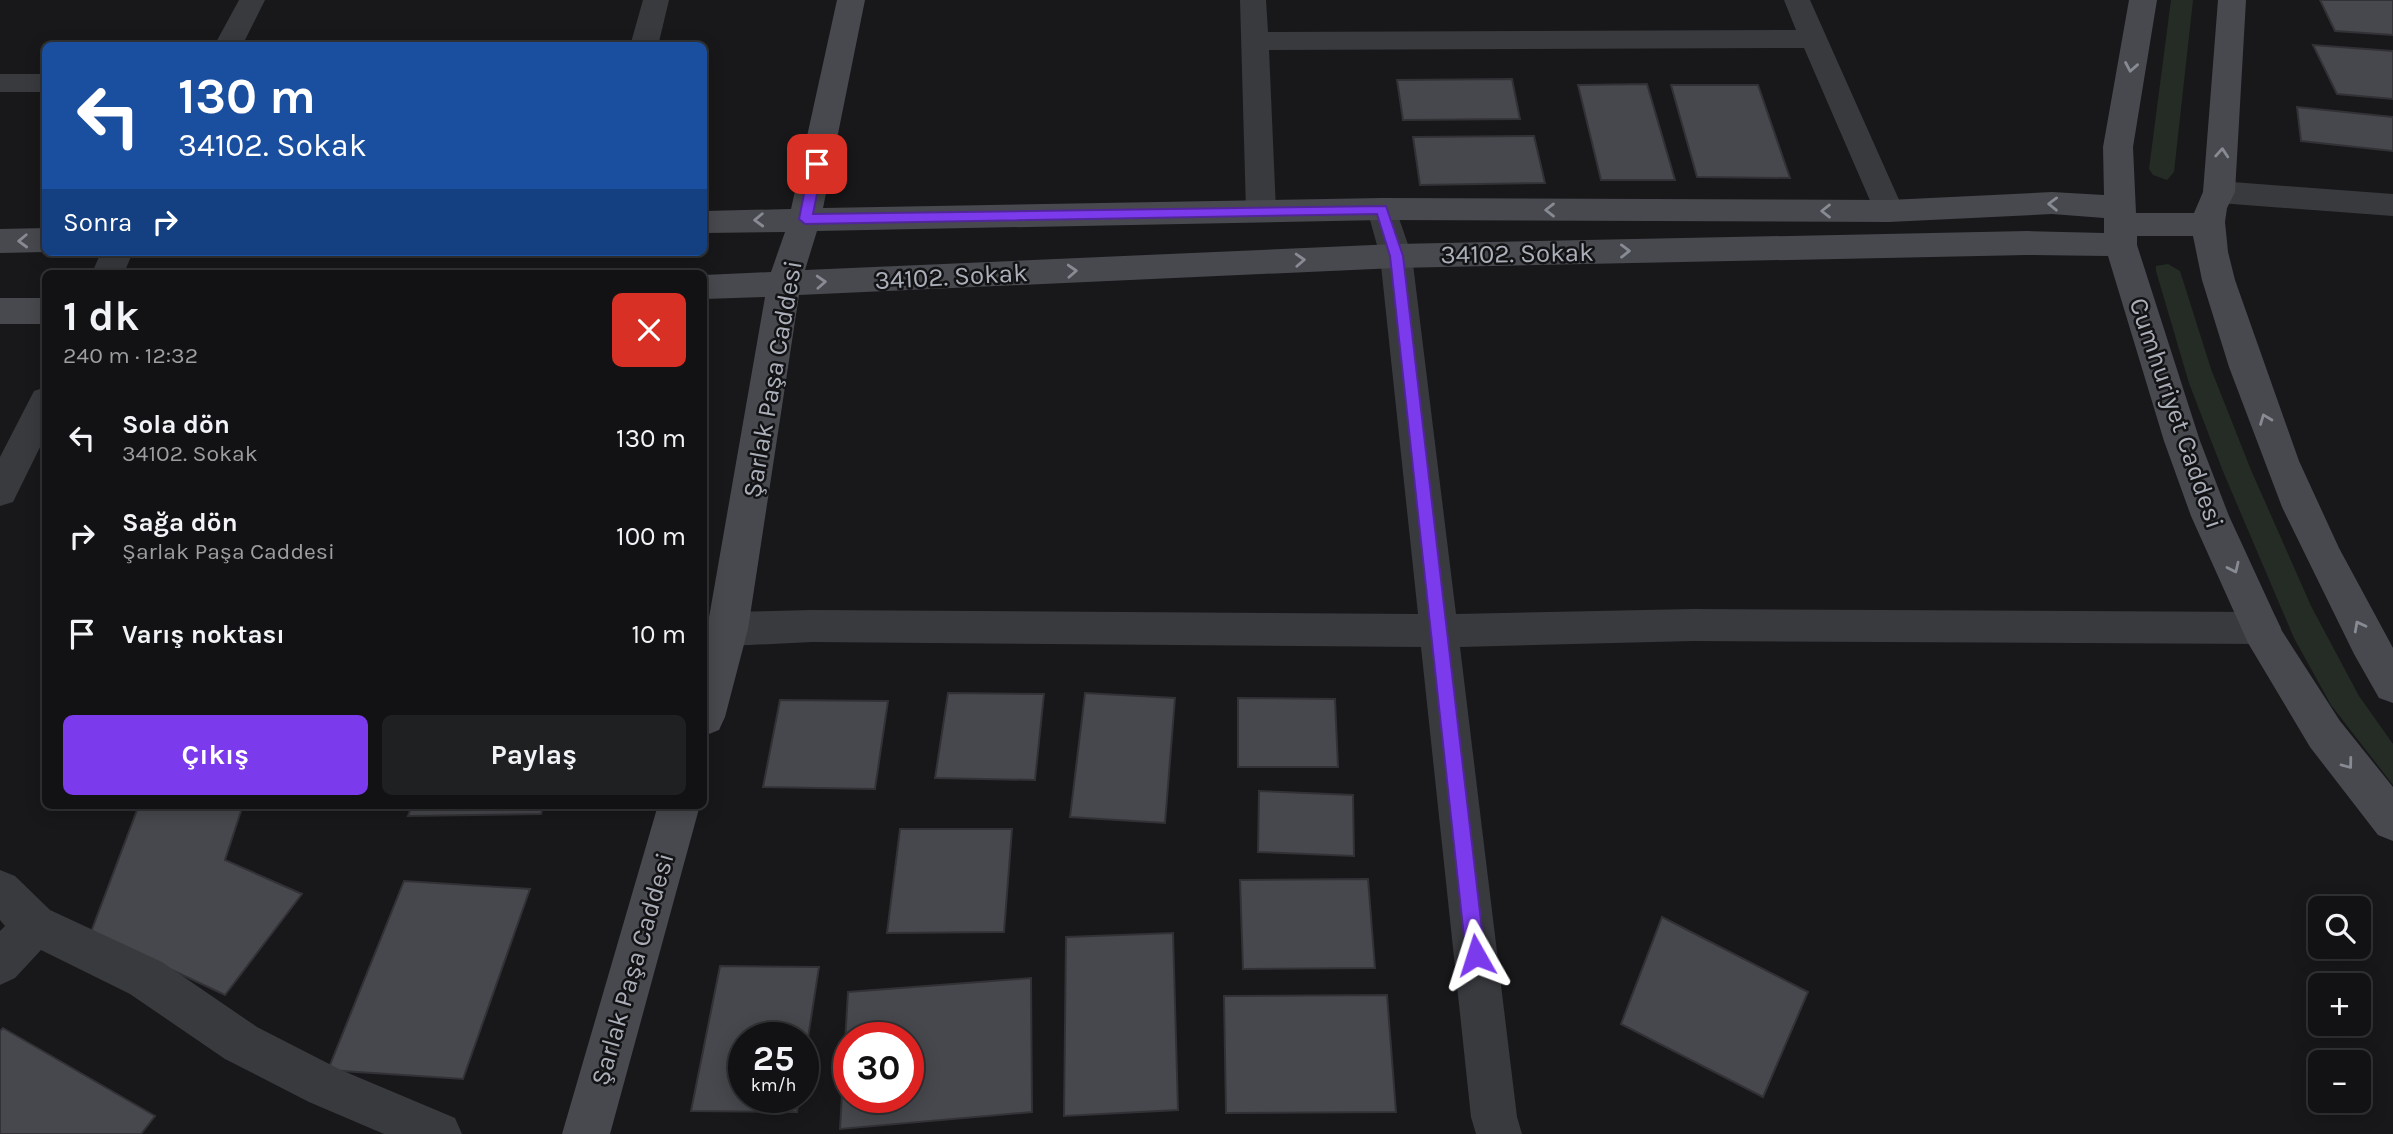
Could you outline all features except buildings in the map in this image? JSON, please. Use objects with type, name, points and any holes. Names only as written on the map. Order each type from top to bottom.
[{"type":"street","points":[[230,42],[252,0]]},
{"type":"street","points":[[646,42],[656,0]]},
{"type":"street","name":"Şarlak Paşa Caddesi","points":[[707,706],[728,629],[784,284],[805,219],[851,0]]},
{"type":"street","points":[[1253,0],[1261,211]]},
{"type":"street","points":[[1797,0],[1889,211]]},
{"type":"street","name":"Cumhuriyet Caddesi","points":[[2143,0],[2118,147],[2121,226],[2182,441],[2210,516],[2262,628],[2297,691],[2325,734],[2393,821]]},
{"type":"street","points":[[2232,0],[2219,192],[2210,209],[2219,282],[2265,420],[2327,562],[2359,627],[2393,685]]},
{"type":"street","points":[[1255,41],[1814,39]]},
{"type":"street","points":[[0,83],[42,83]]},
{"type":"street","points":[[2219,192],[2393,205]]},
{"type":"street","name":"34102. Sokak","points":[[707,222],[1382,209],[1889,211],[2052,203],[2121,226]]},
{"type":"street","points":[[1382,209],[1396,256],[1494,1117],[1499,1134]]},
{"type":"street","points":[[2121,226],[2211,225]]},
{"type":"street","name":"34102. Sokak","points":[[707,287],[1396,256],[2027,243],[2121,226]]},
{"type":"street","points":[[0,242],[42,240]]},
{"type":"street","points":[[0,312],[42,311]]},
{"type":"street","points":[[0,492],[42,408]]},
{"type":"street","points":[[728,629],[826,626],[1440,631],[1693,625],[2262,628]]},
{"type":"street","name":"Şarlak Paşa Caddesi","points":[[586,1134],[678,809]]},
{"type":"street","points":[[0,891],[35,925],[146,978],[241,1043],[325,1086],[439,1134]]},
{"type":"street","points":[[0,963],[35,925]]},
{"type":"shaded area","points":[[2171,0],[2193,0],[2174,172],[2167,180],[2153,175],[2149,169]]},
{"type":"shaded area","points":[[2168,264],[2180,271],[2211,369],[2251,470],[2311,606],[2359,696],[2393,744],[2393,785],[2331,705],[2294,638],[2222,469],[2189,383],[2156,271],[2156,266]]},
{"type":"route","points":[[817,164],[805,219],[1382,209],[1396,256],[1476,955]]}]
